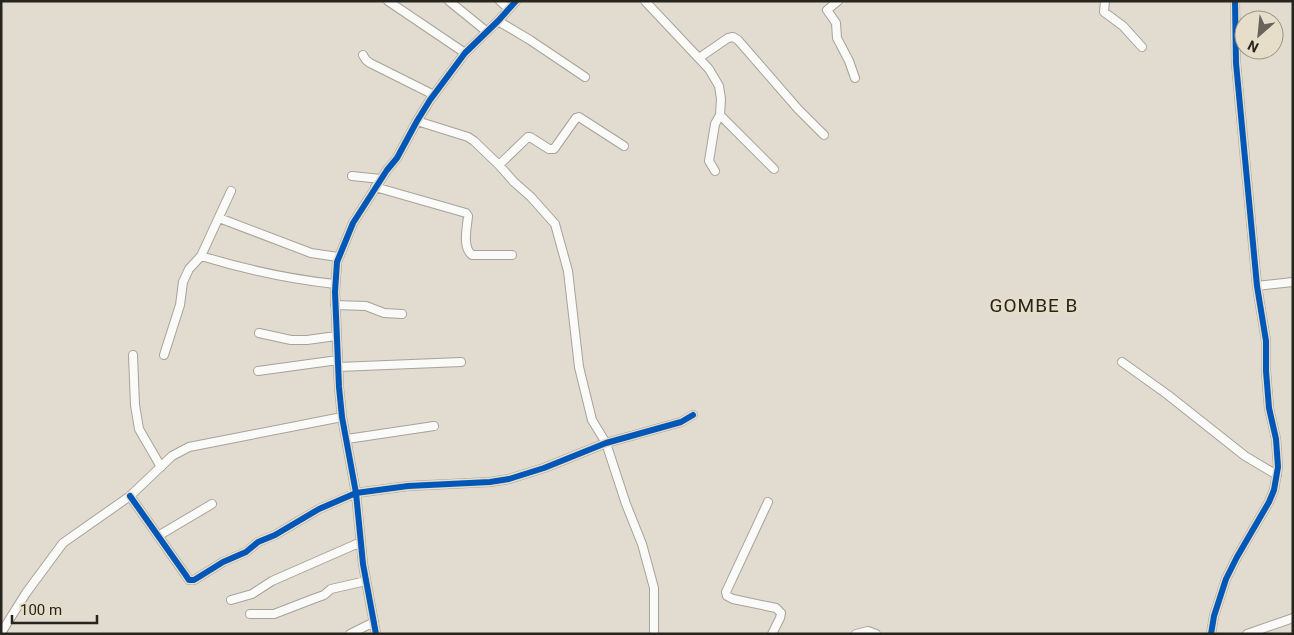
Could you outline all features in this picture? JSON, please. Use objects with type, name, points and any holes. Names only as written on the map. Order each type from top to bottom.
[{"type":"street","points":[[388,1],[465,53]]},
{"type":"street","points":[[449,1],[486,31]]},
{"type":"street","points":[[500,1],[509,9]]},
{"type":"street","points":[[376,634],[366,581],[356,493],[342,417],[335,305],[338,257],[353,223],[381,179],[398,158],[417,121],[434,95],[465,53],[516,1]]},
{"type":"street","points":[[645,1],[709,69],[720,86],[720,115],[715,124],[709,161],[716,171]]},
{"type":"street","points":[[838,1],[827,10],[836,23],[837,38],[855,78]]},
{"type":"street","points":[[1105,1],[1104,12],[1123,26],[1142,47]]},
{"type":"street","points":[[1212,634],[1214,616],[1226,579],[1269,502],[1277,475],[1276,439],[1269,408],[1266,341],[1257,286],[1236,63],[1235,1]]},
{"type":"street","points":[[498,21],[530,40],[584,77]]},
{"type":"street","points":[[699,58],[728,38],[733,37],[738,40],[798,109],[824,135]]},
{"type":"street","points":[[363,55],[370,63],[434,95]]},
{"type":"street","points":[[720,115],[774,169]]},
{"type":"street","points":[[499,165],[530,137],[549,149],[554,149],[576,118],[579,117],[624,146]]},
{"type":"street","points":[[417,121],[468,137],[474,141],[531,197],[555,224],[568,270],[579,367],[592,420],[606,443],[626,504],[642,544],[654,588],[654,634]]},
{"type":"street","points":[[352,176],[381,179]]},
{"type":"street","points":[[376,187],[466,213],[466,248],[472,255],[512,255]]},
{"type":"street","points":[[164,355],[180,305],[183,282],[189,269],[201,256],[231,191]]},
{"type":"street","points":[[219,218],[311,253],[338,257]]},
{"type":"street","points":[[201,256],[248,270],[296,280],[335,284]]},
{"type":"street","points":[[1257,286],[1293,282]]},
{"type":"street","points":[[335,305],[366,306],[384,313],[402,314]]},
{"type":"street","points":[[259,333],[291,340],[336,336]]},
{"type":"street","points":[[133,355],[135,405],[139,429],[161,467]]},
{"type":"street","points":[[258,370],[338,364],[461,362]]},
{"type":"street","points":[[1122,362],[1168,395],[1245,456],[1277,475]]},
{"type":"street","points":[[130,496],[189,580],[194,580],[224,562],[246,552],[258,542],[275,535],[319,508],[356,493],[408,486],[490,482],[509,479],[544,468],[606,443],[681,422],[693,415]]},
{"type":"street","points":[[1,633],[26,593],[63,543],[130,496],[146,483],[172,456],[189,447],[232,437],[342,417]]},
{"type":"street","points":[[347,439],[434,426]]},
{"type":"street","points":[[768,502],[726,592],[727,596],[733,599],[776,608],[781,612],[772,634]]},
{"type":"street","points":[[158,536],[212,504]]},
{"type":"street","points":[[231,600],[252,594],[272,581],[361,542]]},
{"type":"street","points":[[250,614],[274,614],[324,595],[331,588],[366,581]]},
{"type":"street","points":[[1248,634],[1293,618]]},
{"type":"street","points":[[350,634],[374,622]]},
{"type":"street","points":[[856,634],[868,631],[876,634]]},
{"type":"cycle path","points":[[376,634],[363,564],[356,493],[342,417],[335,292],[337,262],[353,223],[387,170],[397,158],[430,100],[465,53],[516,1]]},
{"type":"cycle path","points":[[1211,634],[1214,616],[1226,579],[1269,502],[1274,490],[1278,467],[1276,439],[1269,408],[1266,341],[1257,286],[1236,63],[1235,1]]},
{"type":"cycle path","points":[[130,496],[189,580],[194,580],[319,509],[356,493],[408,486],[490,482],[509,479],[544,468],[606,443],[681,422],[693,415]]},
{"type":"district","name":"GOMBE B","points":[[1034,305]]}]
